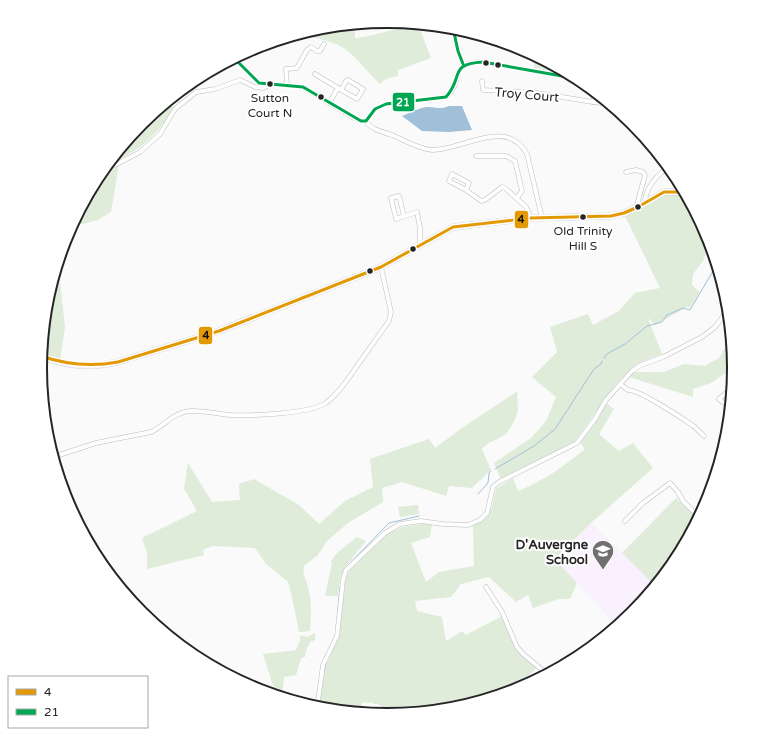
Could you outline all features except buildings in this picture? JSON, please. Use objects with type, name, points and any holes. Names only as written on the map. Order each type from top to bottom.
[{"type":"main road","points":[[47,359],[58,363],[78,366],[118,362],[230,327],[381,267],[454,227],[530,218],[611,216],[624,213],[638,207],[664,192],[678,192]]},
{"type":"street","points":[[455,35],[463,64]]},
{"type":"street","points":[[287,85],[286,69],[297,68],[307,50],[311,47],[317,51],[320,51],[324,44]]},
{"type":"street","points":[[238,62],[259,83],[306,88],[354,118],[361,121],[366,121],[368,125],[423,148],[432,150],[448,149],[489,136],[502,137],[519,143],[527,154],[542,218]]},
{"type":"street","points":[[366,121],[375,109],[386,104],[446,97],[453,88],[457,75],[463,64],[471,62],[483,62],[560,76]]},
{"type":"street","points":[[315,74],[340,89],[357,100],[363,89],[346,80],[340,89],[329,103]]},
{"type":"street","points":[[114,165],[140,152],[160,134],[176,109],[196,92],[215,89],[240,80],[255,87],[264,88],[269,85]]},
{"type":"street","name":"Troy Court","points":[[482,81],[483,90],[537,93],[593,102]]},
{"type":"street","points":[[594,98],[593,102],[600,103]]},
{"type":"street","points":[[476,156],[506,156],[515,161],[522,191],[517,198]]},
{"type":"street","points":[[626,172],[636,170],[643,172],[645,175],[638,201],[638,207]]},
{"type":"street","points":[[645,203],[644,198],[650,187],[664,171]]},
{"type":"street","points":[[466,190],[469,183],[452,174],[449,181],[466,190],[481,201],[485,200],[502,187],[526,207],[530,218]]},
{"type":"street","points":[[404,216],[399,196],[391,198],[396,219],[418,212],[420,245]]},
{"type":"street","points":[[59,454],[96,443],[151,432],[180,413],[190,411],[230,415],[276,413],[306,410],[324,404],[338,392],[389,321],[391,312],[381,267]]},
{"type":"street","points":[[317,700],[323,665],[337,636],[343,580],[346,570],[385,533],[400,524],[421,521],[442,524],[468,524],[480,520],[487,513],[493,487],[499,482],[577,443],[606,400],[632,371],[641,365],[663,357],[707,333],[715,327],[723,317]]},
{"type":"street","points":[[620,384],[628,390],[633,389],[694,426],[704,436]]},
{"type":"street","points":[[725,403],[720,399],[726,393]]},
{"type":"street","points":[[624,522],[644,503],[670,483],[678,492],[683,501],[694,512]]},
{"type":"street","points":[[486,587],[502,612],[517,647],[522,654],[542,670]]},
{"type":"shaded area","name":"D'Auvergne School","points":[[591,523],[651,582],[613,622],[555,559]]},
{"type":"green space","points":[[399,29],[420,30],[431,58],[398,70],[398,76],[386,79],[380,84],[349,52],[344,48],[326,40],[312,37],[356,30],[355,38]]},
{"type":"green space","points":[[533,61],[553,72],[535,69]]},
{"type":"green space","points":[[171,105],[174,108],[168,118],[147,142],[118,160],[131,144]]},
{"type":"green space","points":[[119,164],[111,212],[98,220],[79,225],[104,179],[114,166]]},
{"type":"green space","points":[[671,193],[679,195],[692,218],[707,252],[703,261],[693,274],[692,285],[700,292],[690,308],[687,307],[655,325],[648,318],[662,354],[639,363],[629,370],[616,384],[575,441],[501,480],[494,463],[531,438],[546,421],[556,397],[532,377],[557,352],[550,327],[588,314],[593,325],[619,311],[635,293],[660,288],[625,216],[664,194]]},
{"type":"green space","points":[[60,278],[65,327],[60,361],[48,356],[50,324]]},
{"type":"green space","points":[[726,346],[727,372],[711,383],[693,389],[693,397],[629,377],[635,372],[664,372],[684,364],[705,366],[719,358]]},
{"type":"green space","points":[[518,391],[518,410],[515,420],[504,435],[482,449],[491,470],[472,488],[449,486],[446,496],[402,482],[382,488],[383,502],[348,523],[327,541],[318,555],[304,566],[304,574],[311,604],[310,631],[299,632],[288,582],[266,564],[255,548],[212,546],[203,550],[204,555],[147,569],[147,553],[142,538],[197,511],[184,489],[188,463],[212,502],[240,500],[239,484],[254,479],[299,505],[319,524],[345,501],[373,487],[370,459],[429,439],[435,448],[469,423]]},
{"type":"green space","points":[[606,403],[614,409],[599,434],[619,451],[633,443],[653,468],[591,523],[555,559],[577,583],[570,599],[559,599],[533,608],[528,595],[516,602],[489,577],[461,584],[451,597],[415,601],[417,611],[442,617],[446,641],[462,631],[466,635],[502,616],[515,646],[537,667],[527,678],[496,690],[431,705],[387,708],[371,702],[364,702],[361,707],[319,701],[326,666],[339,636],[345,581],[349,571],[385,535],[402,527],[421,524],[432,524],[430,537],[411,543],[426,582],[439,572],[474,566],[473,526],[488,515],[492,507],[496,489],[513,478],[518,491],[545,478],[585,449],[580,443]]},
{"type":"green space","points":[[676,498],[693,515],[670,557],[651,582],[622,553]]},
{"type":"green space","points":[[418,505],[419,514],[400,517],[398,507]]},
{"type":"green space","points":[[357,537],[366,541],[345,567],[340,579],[338,596],[325,596],[332,563],[331,561],[337,553]]},
{"type":"green space","points":[[315,633],[315,640],[310,642],[305,657],[301,658],[296,675],[284,677],[283,691],[274,688],[263,654],[296,650],[300,640],[300,635],[307,637]]},
{"type":"water","points":[[462,106],[472,130],[449,132],[422,131],[402,116],[417,109]]},
{"type":"waterway","points":[[604,358],[607,354],[625,344],[647,326],[662,322],[667,315],[683,308],[690,310],[713,272]]},
{"type":"waterway","points":[[495,469],[534,446],[555,429],[594,369],[601,364],[602,361]]},
{"type":"waterway","points":[[478,494],[488,483],[489,473],[491,471]]},
{"type":"waterway","points":[[346,567],[389,523],[419,516]]},
{"type":"waterway","points":[[338,610],[340,588]]},
{"type":"waterway","points":[[324,672],[326,663]]},
{"type":"transit line","name":"21","points":[[455,35],[463,64]]},
{"type":"transit line","name":"21","points":[[238,62],[259,83],[303,87],[361,121],[366,121],[375,109],[386,104],[446,97],[461,69],[472,63],[483,62],[560,76]]},
{"type":"transit line","name":"4","points":[[47,358],[79,364],[108,364],[219,331],[381,267],[453,227],[531,218],[611,216],[624,213],[638,207],[664,192],[678,192]]},
{"type":"place","name":"Sutton Court N","points":[[270,84]]},
{"type":"place","name":"Old Trinity Hill S","points":[[583,217]]},
{"type":"place","name":"D'Auvergne School","points":[[603,570]]}]
